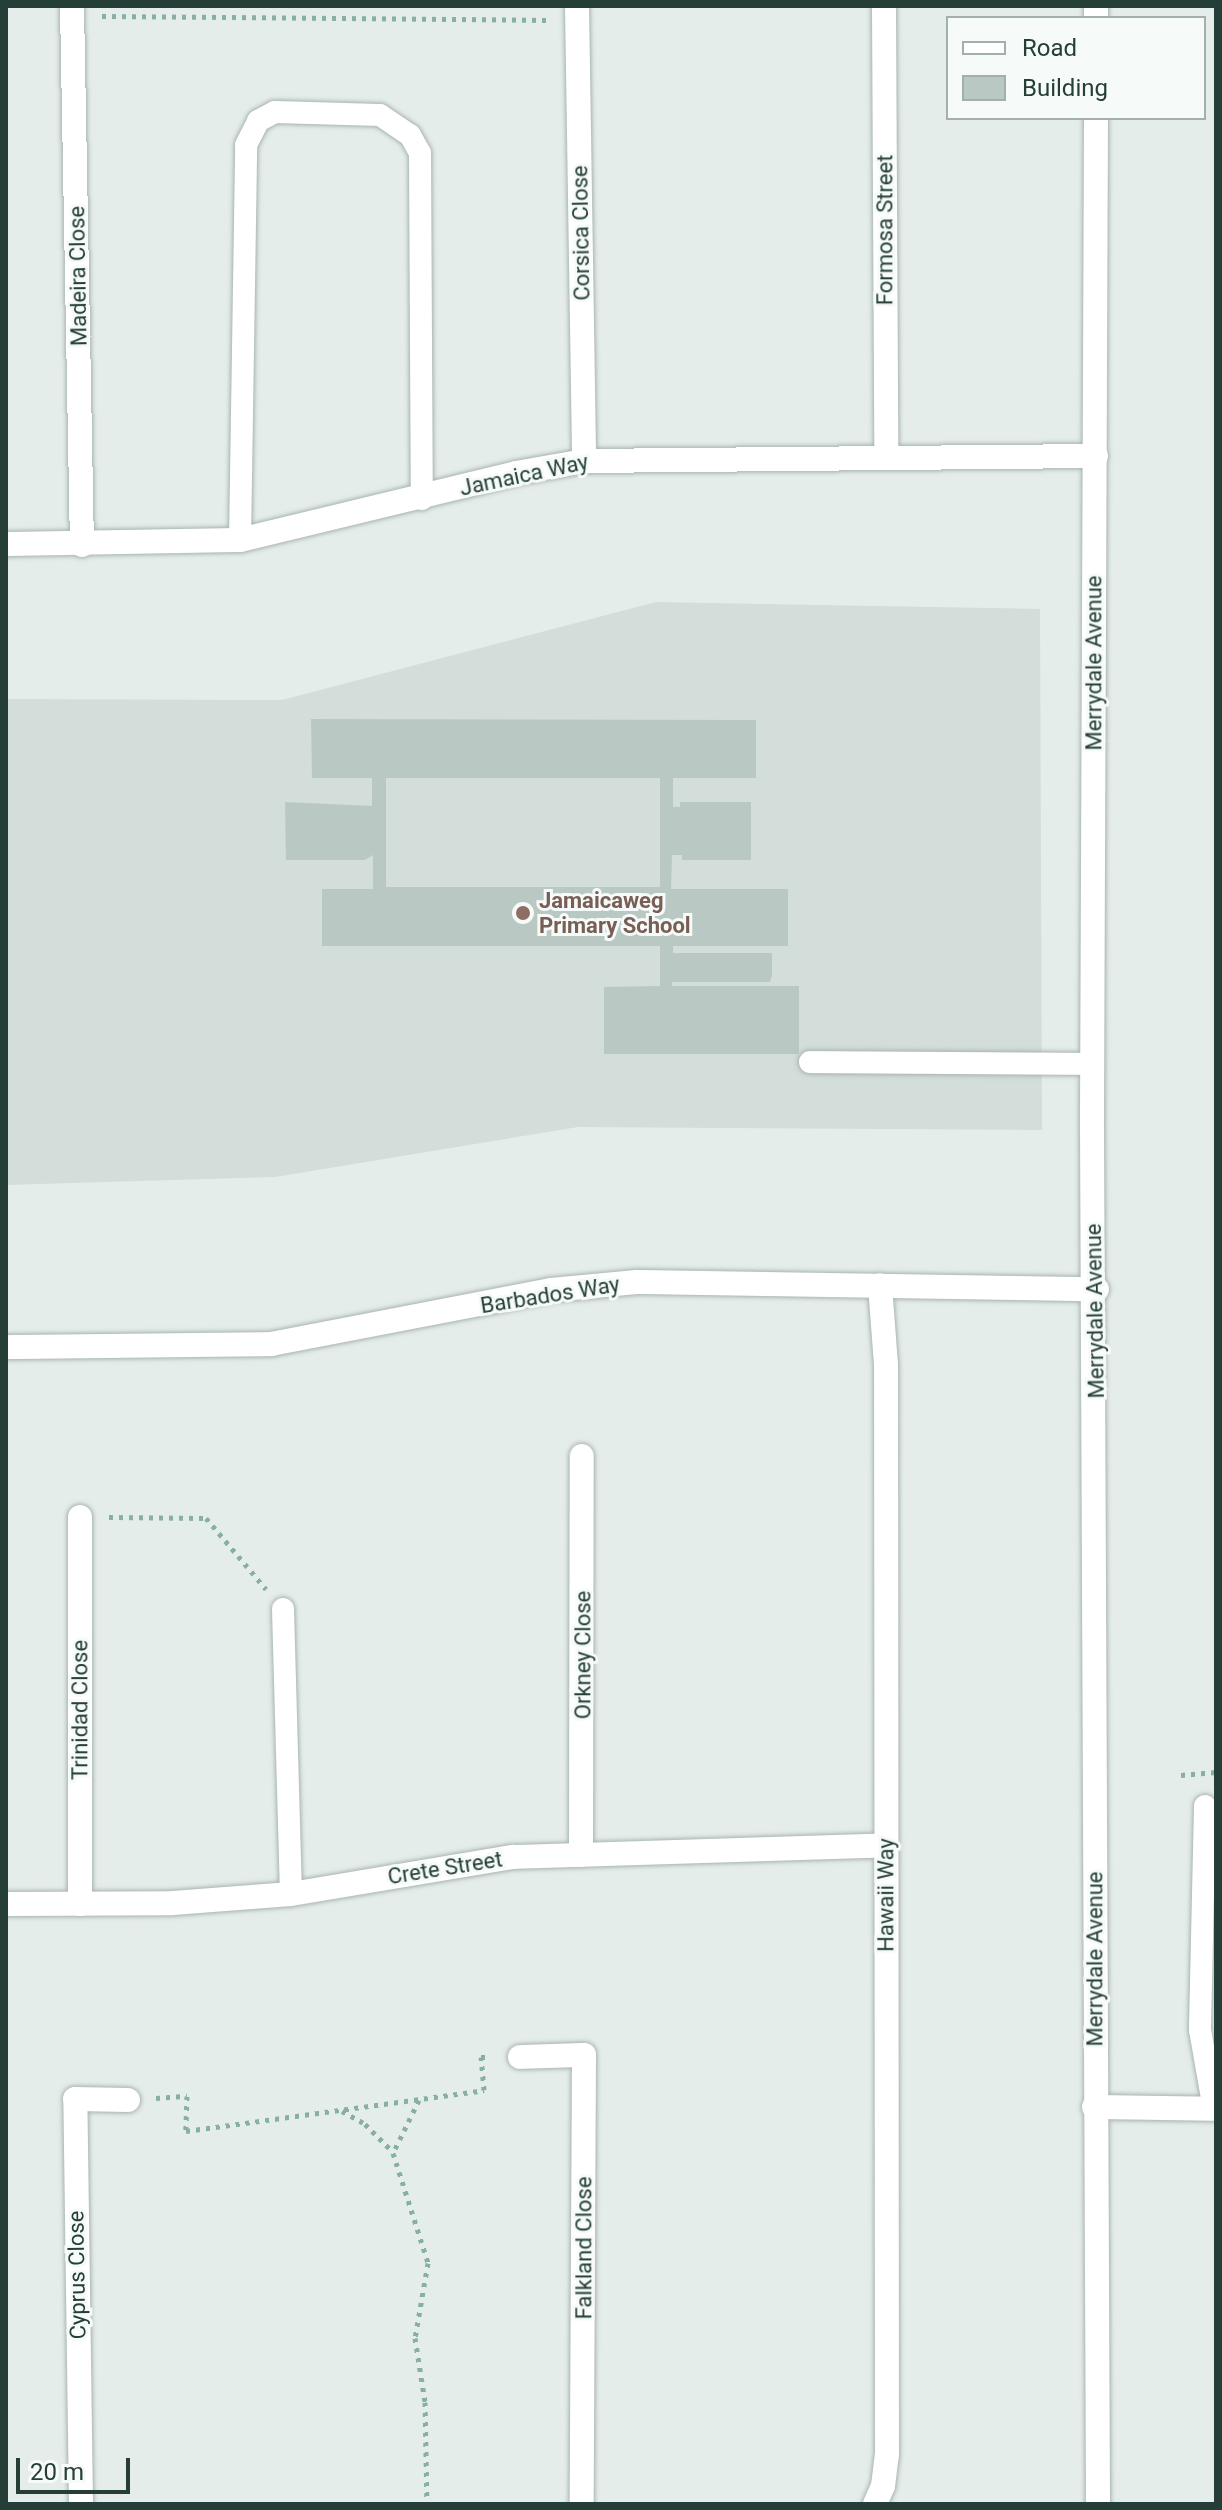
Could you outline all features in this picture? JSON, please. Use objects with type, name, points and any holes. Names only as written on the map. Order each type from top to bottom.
[{"type":"street","name":"Formosa Street","points":[[884,6],[886,454]]},
{"type":"street","name":"Madeira Close","points":[[73,11],[82,545]]},
{"type":"street","name":"Corsica Close","points":[[577,13],[584,461]]},
{"type":"street","name":"Merrydale Avenue","points":[[1096,120],[1093,1064],[1097,1289],[1094,2107],[1098,2504]]},
{"type":"street","name":"Jamaica Way","points":[[6,544],[240,540],[422,499],[516,473],[584,461],[886,454],[1096,456]]},
{"type":"street","name":"Barbados Way","points":[[6,1347],[271,1344],[551,1290],[637,1282],[1097,1289]]},
{"type":"street","name":"Hawaii Way","points":[[875,2504],[883,2486],[887,2455],[886,1365],[880,1285]]},
{"type":"street","name":"Orkney Close","points":[[581,1855],[582,1456]]},
{"type":"street","name":"Trinidad Close","points":[[80,1517],[80,1904]]},
{"type":"street","name":"Crete Street","points":[[6,1904],[80,1904],[291,1894],[513,1857],[886,1845]]},
{"type":"street","name":"Falkland Close","points":[[520,2057],[584,2055],[582,2504]]},
{"type":"street","name":"Cyprus Close","points":[[81,2504],[75,2099],[128,2100]]},
{"type":"street","points":[[1094,2107],[1215,2109]]},
{"type":"lane","points":[[240,540],[246,145],[258,121],[275,112],[380,115],[410,135],[420,153],[422,499]]},
{"type":"lane","points":[[810,1062],[1093,1064]]},
{"type":"lane","points":[[283,1609],[291,1894]]},
{"type":"lane","points":[[1205,1806],[1200,2030],[1215,2109]]},
{"type":"path","points":[[73,11],[577,13]]},
{"type":"path","points":[[80,1517],[206,1518],[283,1609]]},
{"type":"path","points":[[187,2096],[186,2131],[484,2090],[481,2057]]},
{"type":"path","points":[[393,2153],[420,2099]]},
{"type":"path","points":[[341,2110],[365,2124],[393,2153],[428,2263],[415,2338],[425,2402],[427,2504]]},
{"type":"shaded area","name":"Jamaicaweg Primary School","points":[[656,602],[1040,609],[1042,1130],[578,1127],[275,1177],[6,1185],[6,699],[282,700]]},
{"type":"building","points":[[311,719],[756,720],[756,778],[673,778],[673,807],[680,807],[680,802],[751,802],[751,860],[682,860],[682,855],[672,855],[671,889],[788,889],[788,946],[673,946],[673,953],[772,953],[772,975],[770,982],[672,982],[672,986],[799,986],[799,1054],[604,1054],[604,987],[660,986],[660,946],[322,946],[322,889],[373,889],[373,855],[365,860],[286,860],[285,802],[372,806],[372,778],[312,778]],"holes":[[[386,778],[660,778],[660,887],[386,887]]]},
{"type":"place","name":"Jamaicaweg Primary School","points":[[523,913]]}]
